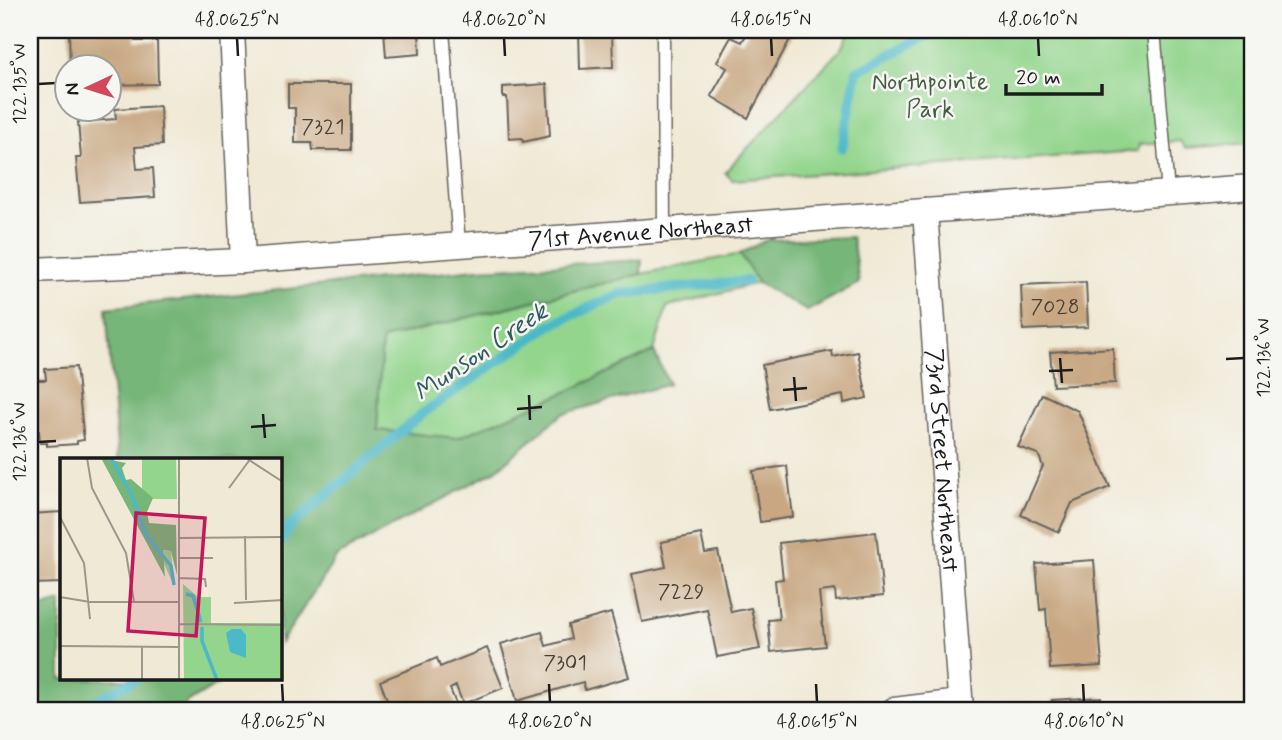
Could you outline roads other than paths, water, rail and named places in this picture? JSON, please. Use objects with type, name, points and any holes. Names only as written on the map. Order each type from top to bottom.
[{"type":"street","points":[[232,30],[243,261]]},
{"type":"street","name":"71st Avenue Northeast","points":[[30,270],[243,261],[1252,187]]},
{"type":"street","name":"73rd Street Northeast","points":[[925,211],[960,706]]},
{"type":"street","points":[[894,710],[960,706]]},
{"type":"lane","points":[[443,30],[459,245]]},
{"type":"lane","points":[[663,30],[664,230]]},
{"type":"lane","points":[[1154,30],[1168,193]]},
{"type":"waterway","name":"Munson Creek","points":[[842,148],[857,71],[926,36],[954,30]]},
{"type":"waterway","name":"Munson Creek","points":[[282,540],[290,526],[423,413],[551,325],[619,294],[747,281]]},
{"type":"waterway","name":"Munson Creek","points":[[80,710],[133,680]]},
{"type":"park label","name":"Northpointe Park","points":[[930,95]]}]
